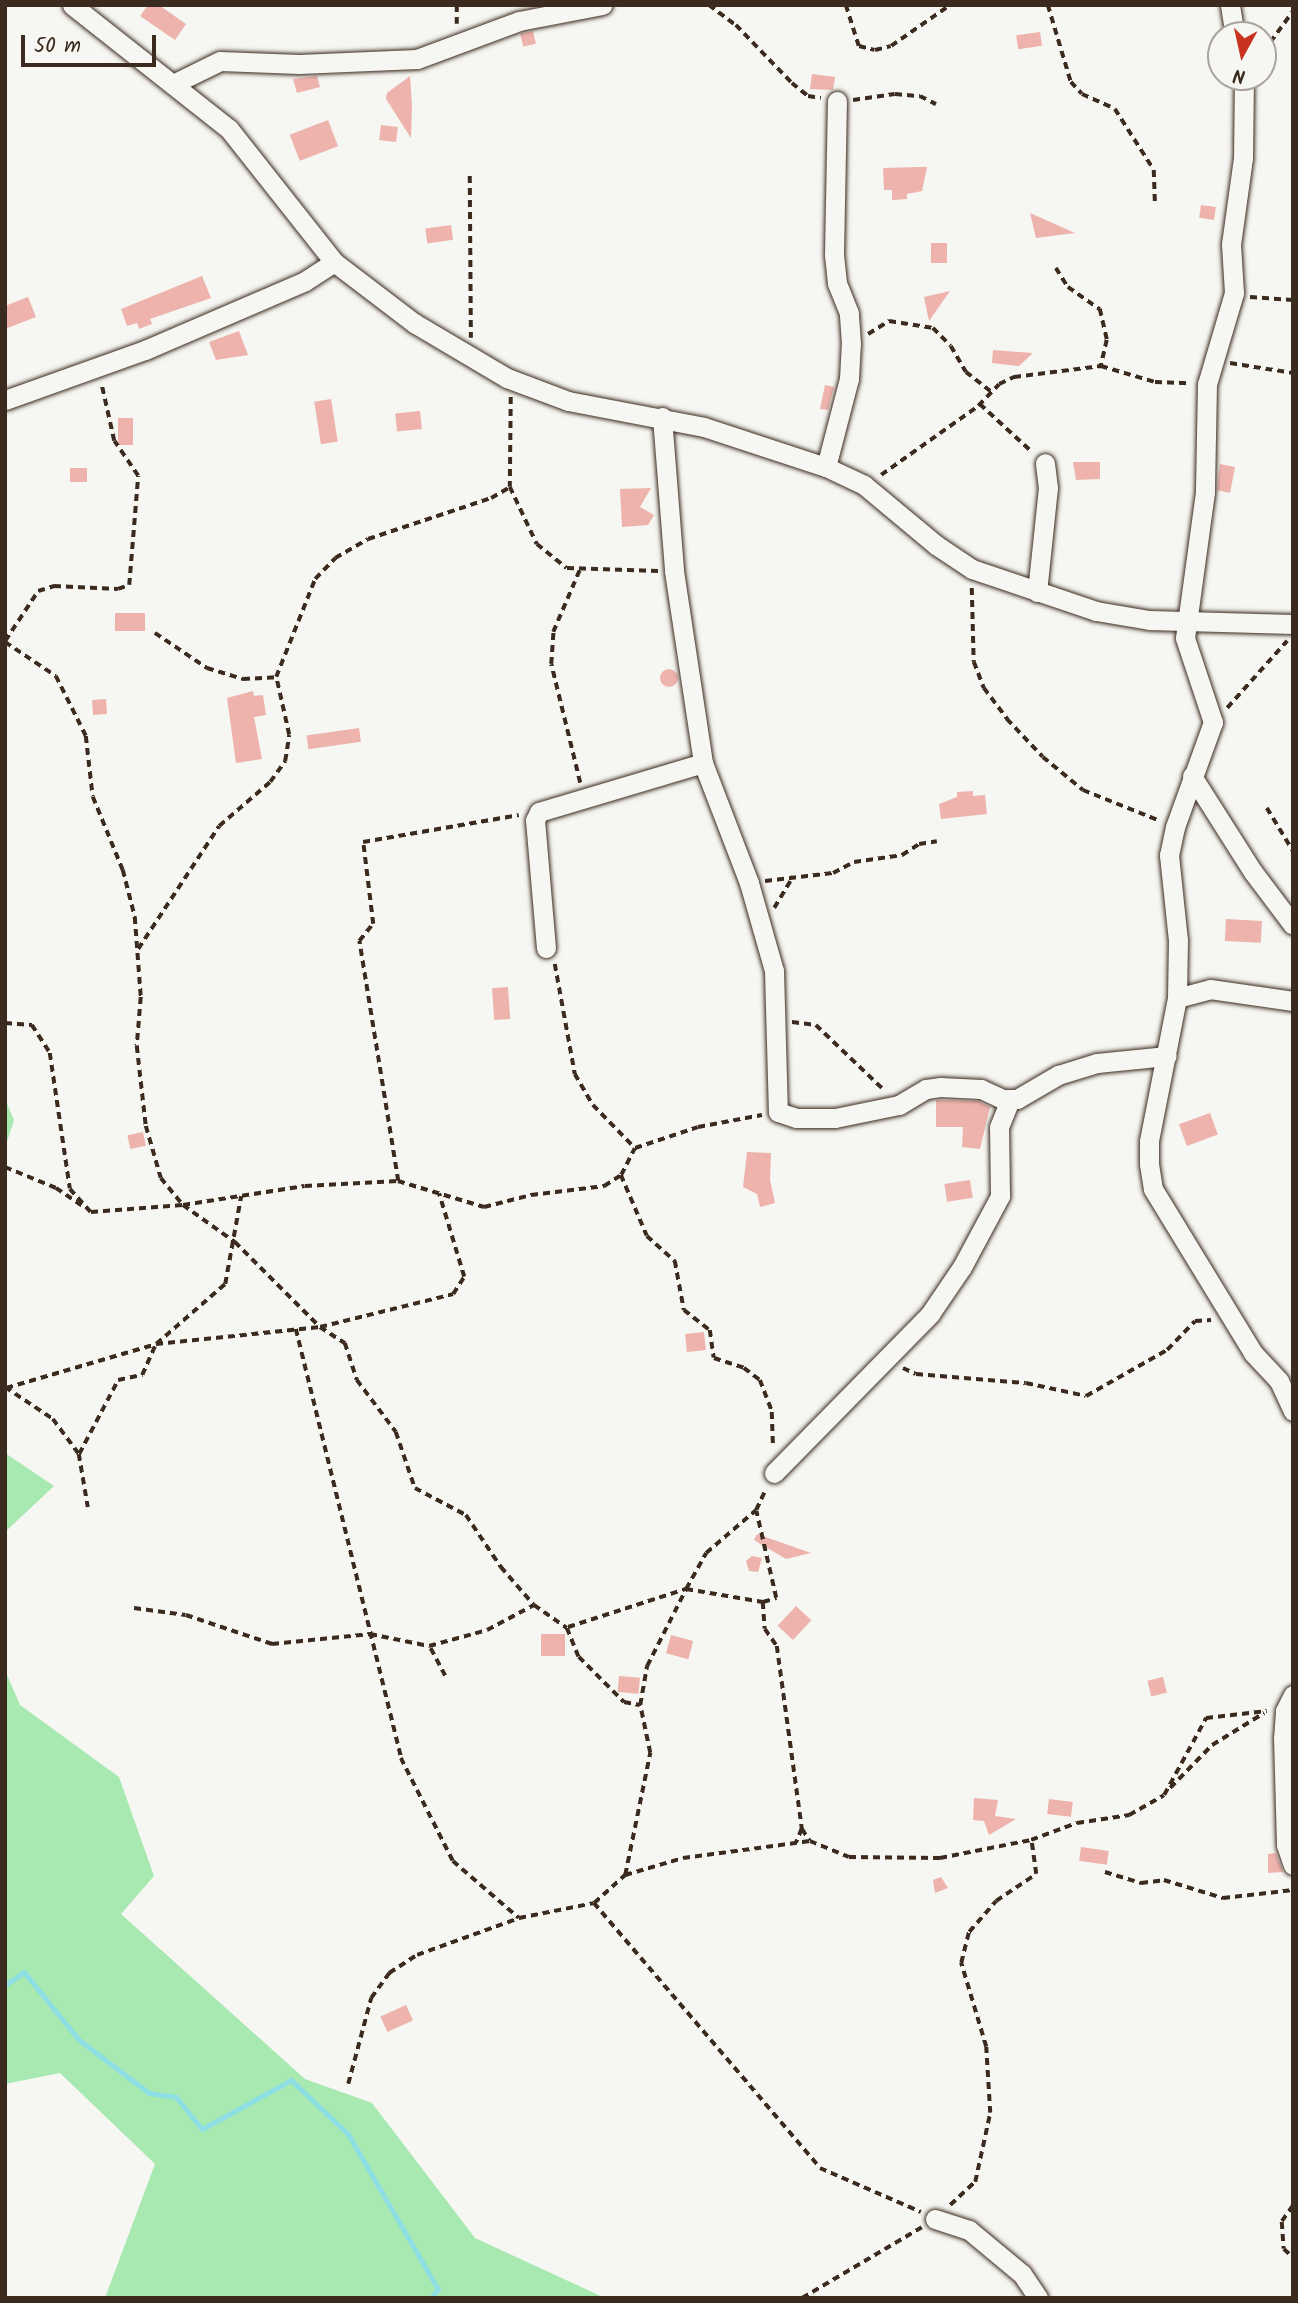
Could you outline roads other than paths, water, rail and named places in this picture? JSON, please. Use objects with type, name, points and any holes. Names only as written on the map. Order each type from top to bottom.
[{"type":"street","points":[[72,5],[229,129],[334,262],[469,357],[514,381],[568,401],[662,417],[776,447],[864,485],[972,569],[1096,611],[1188,622],[1293,624]]},
{"type":"street","points":[[173,84],[220,61],[299,64],[417,59],[519,21],[602,5]]},
{"type":"street","points":[[1244,91],[1243,158],[1231,244],[1234,293],[1207,384],[1205,492],[1185,638],[1213,723],[1192,776],[1169,855],[1178,940],[1177,998],[1149,1141],[1153,1189],[1253,1353],[1279,1381],[1293,1412]]},
{"type":"street","points":[[826,467],[849,379],[851,344],[849,313],[837,283],[834,255],[837,101]]},
{"type":"street","points":[[5,400],[98,367],[305,281],[334,262]]},
{"type":"street","points":[[662,417],[674,571],[703,763],[748,883],[774,971],[778,1112],[796,1118],[835,1118],[900,1105],[926,1089],[940,1087],[981,1089],[1010,1100]]},
{"type":"street","points":[[1037,592],[1048,488],[1045,463]]},
{"type":"street","points":[[547,947],[535,820],[539,812],[583,798],[631,788],[703,763]]},
{"type":"street","points":[[1192,776],[1252,872],[1293,925]]},
{"type":"street","points":[[1177,998],[1210,989],[1293,1001]]},
{"type":"street","points":[[774,1472],[930,1314],[998,1205],[1002,1184],[999,1127],[1010,1100],[1058,1075],[1097,1063],[1167,1056]]},
{"type":"street","points":[[1282,1706],[1286,1845],[1293,1865]]},
{"type":"street","points":[[935,2219],[969,2230],[1022,2274],[1038,2298]]},
{"type":"waterway","points":[[5,1985],[24,1972],[78,2039],[149,2093],[176,2097],[202,2129],[291,2080],[348,2134],[438,2289],[431,2298]]}]
